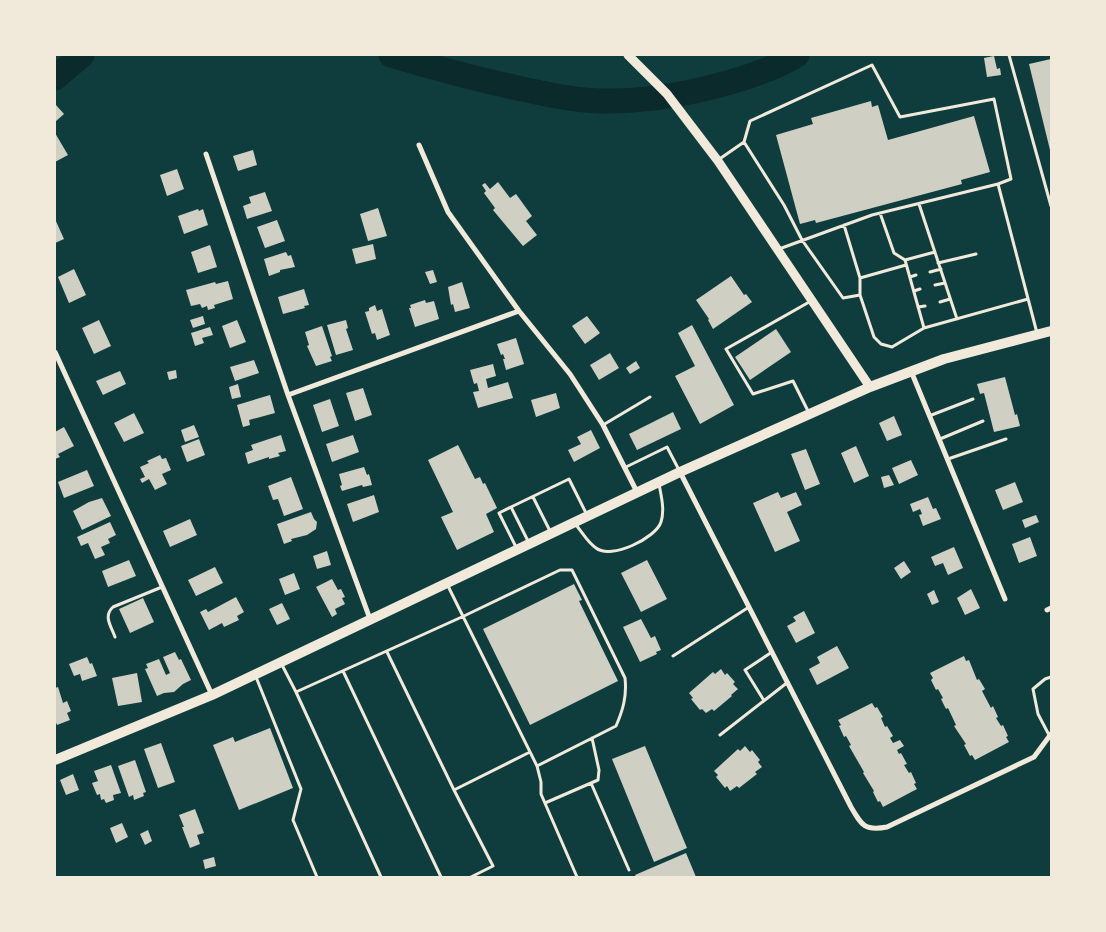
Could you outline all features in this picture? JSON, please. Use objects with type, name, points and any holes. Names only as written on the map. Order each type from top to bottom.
[{"type":"main road","points":[[628,55],[666,94],[692,125],[870,387]]},
{"type":"main road","points":[[55,760],[212,696],[680,472],[870,387],[944,359],[1051,331]]},
{"type":"street","points":[[419,145],[448,212],[519,311],[570,374],[603,425],[638,492]]},
{"type":"street","points":[[206,154],[288,395],[370,620]]},
{"type":"street","points":[[288,395],[519,311]]},
{"type":"street","points":[[55,352],[212,696]]},
{"type":"street","points":[[911,371],[1005,599]]},
{"type":"street","points":[[680,472],[854,812],[864,826],[872,830],[887,827],[1034,757],[1050,734]]},
{"type":"lane","points":[[1009,55],[1051,206]]},
{"type":"lane","points":[[718,161],[744,142],[750,121],[872,64],[900,117],[994,99],[1011,178],[998,184],[880,213],[777,250]]},
{"type":"lane","points":[[744,142],[784,205],[802,240],[843,298],[860,296]]},
{"type":"lane","points":[[998,184],[1037,334]]},
{"type":"lane","points":[[919,203],[957,319]]},
{"type":"lane","points":[[880,213],[894,253],[905,260],[924,328]]},
{"type":"lane","points":[[844,225],[860,278],[860,296],[874,337],[881,344],[892,347],[924,328],[1028,299]]},
{"type":"lane","points":[[905,260],[935,252]]},
{"type":"lane","points":[[938,263],[976,254]]},
{"type":"lane","points":[[860,278],[906,265]]},
{"type":"lane","points":[[930,272],[941,269]]},
{"type":"lane","points":[[910,277],[916,276]]},
{"type":"lane","points":[[935,285],[945,283]]},
{"type":"lane","points":[[914,291],[920,289]]},
{"type":"lane","points":[[940,302],[950,299]]},
{"type":"lane","points":[[810,413],[793,381],[752,394],[726,349],[812,300]]},
{"type":"lane","points":[[918,307],[924,306]]},
{"type":"lane","points":[[603,425],[650,397]]},
{"type":"lane","points":[[929,416],[973,400]]},
{"type":"lane","points":[[939,439],[983,421]]},
{"type":"lane","points":[[947,459],[1006,439]]},
{"type":"lane","points":[[626,467],[667,447],[680,472]]},
{"type":"lane","points":[[518,550],[499,513],[568,478],[588,516]]},
{"type":"lane","points":[[574,523],[596,548],[605,552],[616,552],[636,543],[658,529],[662,520],[663,512],[659,482]]},
{"type":"lane","points":[[533,496],[551,534]]},
{"type":"lane","points":[[511,507],[529,544]]},
{"type":"lane","points":[[296,692],[560,570],[572,570],[625,678],[624,707],[616,726],[537,766]]},
{"type":"lane","points":[[447,583],[537,766],[541,782],[541,794],[577,877]]},
{"type":"lane","points":[[116,637],[107,617],[108,612],[113,607],[162,587]]},
{"type":"lane","points":[[673,656],[750,607]]},
{"type":"lane","points":[[387,651],[454,790],[494,866],[471,877]]},
{"type":"lane","points":[[763,700],[745,670],[773,652]]},
{"type":"lane","points":[[281,662],[381,877]]},
{"type":"lane","points":[[343,671],[442,877]]},
{"type":"lane","points":[[255,675],[301,790],[293,820],[317,877]]},
{"type":"lane","points":[[1050,734],[1038,714],[1033,689],[1051,677]]},
{"type":"lane","points":[[720,735],[788,682]]},
{"type":"lane","points":[[545,803],[598,780],[599,770],[592,738]]},
{"type":"lane","points":[[454,790],[530,752]]},
{"type":"lane","points":[[591,783],[629,870]]},
{"type":"building","points":[[994,56],[997,69],[1000,68],[1001,75],[987,77],[984,58]]},
{"type":"building","points":[[1051,59],[1051,150],[1050,150],[1029,64]]},
{"type":"building","points":[[871,101],[872,107],[878,105],[888,140],[974,116],[990,172],[961,180],[962,184],[816,223],[815,220],[800,224],[776,135],[813,124],[811,118]]},
{"type":"building","points":[[55,105],[64,114],[55,122]]},
{"type":"building","points":[[55,133],[68,155],[55,162]]},
{"type":"building","points":[[253,150],[257,165],[238,171],[233,156]]},
{"type":"building","points":[[177,169],[184,189],[167,196],[160,175]]},
{"type":"building","points":[[498,182],[510,198],[516,194],[532,216],[526,221],[537,235],[523,246],[493,210],[495,208],[484,193],[486,191],[482,185],[485,183],[490,189]]},
{"type":"building","points":[[265,192],[272,211],[247,219],[243,206],[251,203],[249,197]]},
{"type":"building","points":[[378,208],[387,236],[368,241],[360,214]]},
{"type":"building","points":[[198,209],[199,211],[203,209],[208,225],[184,234],[178,216]]},
{"type":"building","points":[[55,219],[64,239],[55,243]]},
{"type":"building","points":[[277,220],[285,241],[265,248],[257,227]]},
{"type":"building","points":[[373,244],[376,259],[356,264],[352,249]]},
{"type":"building","points":[[210,245],[217,267],[198,273],[191,252]]},
{"type":"building","points":[[286,252],[288,256],[291,255],[295,267],[280,270],[280,272],[269,276],[264,259]]},
{"type":"building","points":[[74,269],[86,295],[69,303],[58,277]]},
{"type":"building","points":[[433,270],[437,282],[430,284],[425,272]]},
{"type":"building","points":[[731,276],[744,295],[746,294],[752,302],[713,329],[709,319],[696,300]]},
{"type":"building","points":[[228,281],[233,299],[214,305],[215,308],[208,310],[207,306],[202,308],[200,304],[191,306],[186,290],[215,282],[216,284]]},
{"type":"building","points":[[462,282],[470,308],[455,312],[453,304],[451,305],[448,287]]},
{"type":"building","points":[[304,289],[309,305],[304,306],[305,308],[283,314],[278,297]]},
{"type":"building","points":[[425,300],[426,303],[434,301],[439,319],[415,327],[409,308],[411,308],[410,305]]},
{"type":"building","points":[[375,305],[377,311],[382,309],[390,335],[377,340],[375,333],[372,334],[365,312]]},
{"type":"building","points":[[203,316],[205,324],[193,328],[190,320]]},
{"type":"building","points":[[587,316],[600,333],[585,344],[572,326]]},
{"type":"building","points":[[99,320],[111,346],[94,354],[82,328]]},
{"type":"building","points":[[237,320],[246,342],[230,348],[222,326]]},
{"type":"building","points":[[346,320],[348,328],[346,329],[353,350],[336,355],[327,325]]},
{"type":"building","points":[[692,325],[734,405],[700,424],[675,376],[695,366],[678,333]]},
{"type":"building","points":[[322,326],[332,361],[316,366],[307,346],[309,345],[305,332]]},
{"type":"building","points":[[210,327],[213,335],[202,338],[204,343],[195,346],[191,333]]},
{"type":"building","points":[[776,329],[791,352],[750,380],[735,357]]},
{"type":"building","points":[[516,338],[524,364],[506,370],[503,359],[505,359],[503,354],[501,355],[497,344]]},
{"type":"building","points":[[610,353],[619,368],[599,380],[590,365]]},
{"type":"building","points":[[254,360],[259,373],[235,381],[230,367]]},
{"type":"building","points":[[636,361],[640,368],[630,374],[626,368]]},
{"type":"building","points":[[493,364],[496,376],[486,379],[488,388],[508,382],[513,398],[478,408],[473,392],[479,391],[477,383],[474,384],[470,370]]},
{"type":"building","points":[[176,370],[177,378],[169,380],[167,372]]},
{"type":"building","points":[[120,371],[126,384],[103,395],[96,381]]},
{"type":"building","points":[[1005,377],[1015,415],[1017,414],[1020,426],[994,432],[984,393],[980,394],[977,384]]},
{"type":"building","points":[[238,384],[241,397],[232,399],[229,387]]},
{"type":"building","points":[[363,388],[372,415],[355,421],[346,393]]},
{"type":"building","points":[[556,393],[560,408],[536,417],[531,400]]},
{"type":"building","points":[[270,395],[275,413],[249,420],[250,425],[243,427],[237,405]]},
{"type":"building","points":[[330,399],[339,426],[322,432],[313,405]]},
{"type":"building","points":[[673,412],[681,429],[637,450],[629,434]]},
{"type":"building","points":[[134,413],[144,433],[124,442],[114,423]]},
{"type":"building","points":[[894,416],[902,435],[887,441],[879,423]]},
{"type":"building","points":[[194,425],[199,437],[185,442],[181,430]]},
{"type":"building","points":[[64,427],[74,446],[58,454],[60,457],[55,459],[55,432]]},
{"type":"building","points":[[591,430],[600,448],[574,462],[568,450],[581,444],[577,437]]},
{"type":"building","points":[[281,435],[286,451],[278,453],[280,456],[269,459],[269,457],[248,464],[245,453],[253,450],[251,445]]},
{"type":"building","points":[[353,435],[359,452],[332,462],[326,444]]},
{"type":"building","points":[[199,439],[205,455],[187,462],[181,446]]},
{"type":"building","points":[[458,445],[475,479],[480,477],[483,484],[485,483],[497,508],[486,514],[494,532],[457,550],[441,517],[453,512],[428,460]]},
{"type":"building","points":[[856,446],[869,476],[854,483],[841,453]]},
{"type":"building","points":[[806,449],[820,484],[805,490],[791,454]]},
{"type":"building","points":[[160,455],[162,459],[166,458],[171,470],[162,474],[167,484],[155,490],[149,479],[142,483],[140,479],[145,477],[140,467],[149,463],[147,461]]},
{"type":"building","points":[[911,460],[918,475],[899,484],[892,468]]},
{"type":"building","points":[[364,467],[367,475],[369,474],[372,485],[363,487],[362,485],[342,491],[339,474]]},
{"type":"building","points":[[87,470],[94,486],[64,498],[58,482]]},
{"type":"building","points":[[889,475],[894,485],[884,488],[881,477]]},
{"type":"building","points":[[291,477],[303,509],[284,516],[278,499],[273,500],[268,486]]},
{"type":"building","points":[[1015,482],[1023,502],[1003,510],[995,490]]},
{"type":"building","points":[[778,492],[781,498],[796,492],[802,505],[787,512],[800,541],[775,552],[753,503]]},
{"type":"building","points":[[374,495],[379,512],[353,522],[347,504]]},
{"type":"building","points":[[928,497],[933,509],[936,508],[941,519],[923,526],[919,515],[922,514],[920,509],[913,512],[910,504]]},
{"type":"building","points":[[102,498],[111,516],[82,530],[73,511],[89,502]]},
{"type":"building","points":[[311,512],[317,522],[316,529],[307,535],[291,539],[292,541],[284,544],[277,524]]},
{"type":"building","points":[[1036,515],[1039,522],[1025,528],[1022,520]]},
{"type":"building","points":[[190,519],[197,535],[170,547],[163,531]]},
{"type":"building","points":[[110,522],[116,535],[108,539],[110,543],[101,547],[105,555],[95,559],[88,543],[81,546],[77,537]]},
{"type":"building","points":[[1030,537],[1037,556],[1019,563],[1012,544]]},
{"type":"building","points":[[954,547],[963,568],[948,575],[943,563],[935,566],[931,557]]},
{"type":"building","points":[[327,551],[331,565],[317,569],[313,556]]},
{"type":"building","points":[[129,560],[136,576],[108,587],[102,571]]},
{"type":"building","points":[[647,560],[667,599],[641,612],[621,573]]},
{"type":"building","points":[[904,561],[911,572],[901,579],[894,568]]},
{"type":"building","points":[[215,567],[223,583],[196,596],[188,580]]},
{"type":"building","points":[[294,573],[300,589],[285,595],[279,579]]},
{"type":"building","points":[[332,579],[338,590],[341,589],[345,597],[342,598],[345,604],[335,609],[337,614],[332,617],[316,587]]},
{"type":"building","points":[[574,584],[582,600],[579,601],[618,681],[530,725],[483,629]]},
{"type":"building","points":[[971,589],[980,608],[965,615],[957,598]]},
{"type":"building","points":[[934,590],[939,602],[932,605],[927,594]]},
{"type":"building","points":[[236,597],[244,612],[237,616],[239,620],[224,627],[222,623],[209,630],[200,612],[206,609],[208,612]]},
{"type":"building","points":[[143,598],[154,622],[130,633],[119,609]]},
{"type":"building","points":[[282,603],[290,619],[277,625],[269,609]]},
{"type":"building","points":[[804,611],[815,633],[796,643],[787,626],[796,621],[793,617]]},
{"type":"building","points":[[641,619],[651,638],[655,636],[661,650],[640,662],[623,627]]},
{"type":"building","points":[[837,646],[849,668],[817,685],[809,669],[820,663],[817,657]]},
{"type":"building","points":[[175,652],[179,660],[181,659],[191,680],[174,692],[157,696],[145,669],[148,668],[146,664],[159,659],[166,675],[170,673],[163,657]]},
{"type":"building","points":[[964,656],[966,661],[969,660],[977,680],[979,679],[985,689],[982,691],[991,708],[993,706],[998,717],[996,718],[1001,726],[1003,725],[1009,742],[975,760],[972,755],[970,756],[964,745],[966,744],[954,726],[956,725],[948,708],[946,709],[941,699],[943,698],[938,689],[936,690],[931,680],[933,678],[930,673]]},
{"type":"building","points":[[87,657],[90,664],[92,663],[97,676],[82,681],[80,674],[74,676],[69,664]]},
{"type":"building","points":[[721,669],[725,675],[727,673],[735,682],[733,684],[738,689],[714,711],[712,709],[706,713],[702,709],[700,710],[691,699],[693,698],[689,693],[713,672],[715,674]]},
{"type":"building","points":[[137,673],[142,702],[118,706],[112,678]]},
{"type":"building","points":[[58,687],[63,703],[67,701],[71,711],[67,713],[70,720],[57,725],[55,720],[55,688]]},
{"type":"building","points":[[872,703],[875,708],[877,707],[883,717],[881,718],[885,727],[887,726],[893,736],[890,738],[893,743],[900,740],[904,746],[897,750],[899,754],[901,753],[907,764],[904,765],[909,773],[911,772],[917,789],[883,807],[880,801],[878,802],[874,791],[849,746],[851,745],[846,736],[844,737],[838,720]]},
{"type":"building","points":[[270,728],[293,788],[239,810],[213,745],[233,737],[235,742]]},
{"type":"building","points":[[161,743],[175,782],[158,788],[144,749]]},
{"type":"building","points":[[645,746],[687,848],[654,862],[612,759]]},
{"type":"building","points":[[745,746],[750,752],[752,750],[760,760],[758,762],[762,767],[755,772],[757,774],[739,788],[737,786],[730,791],[716,777],[718,775],[714,771],[738,749],[740,751]]},
{"type":"building","points":[[135,760],[146,792],[143,793],[144,796],[134,800],[133,795],[129,797],[118,766]]},
{"type":"building","points":[[111,765],[121,793],[113,795],[114,800],[106,803],[104,799],[101,800],[100,794],[97,795],[92,783],[98,781],[94,771]]},
{"type":"building","points":[[73,774],[79,790],[66,795],[60,780]]},
{"type":"building","points":[[195,809],[204,833],[197,835],[200,844],[190,848],[179,815]]},
{"type":"building","points":[[122,823],[128,837],[116,843],[110,828]]},
{"type":"building","points":[[148,830],[152,841],[145,845],[140,834]]},
{"type":"building","points":[[686,853],[696,877],[636,877],[635,875]]},
{"type":"building","points":[[214,857],[216,866],[205,869],[203,860]]},
{"type":"waterway","points":[[55,78],[82,55]]},
{"type":"waterway","points":[[391,55],[498,84],[545,94],[599,101],[658,98],[687,93],[768,70],[797,55]]}]
